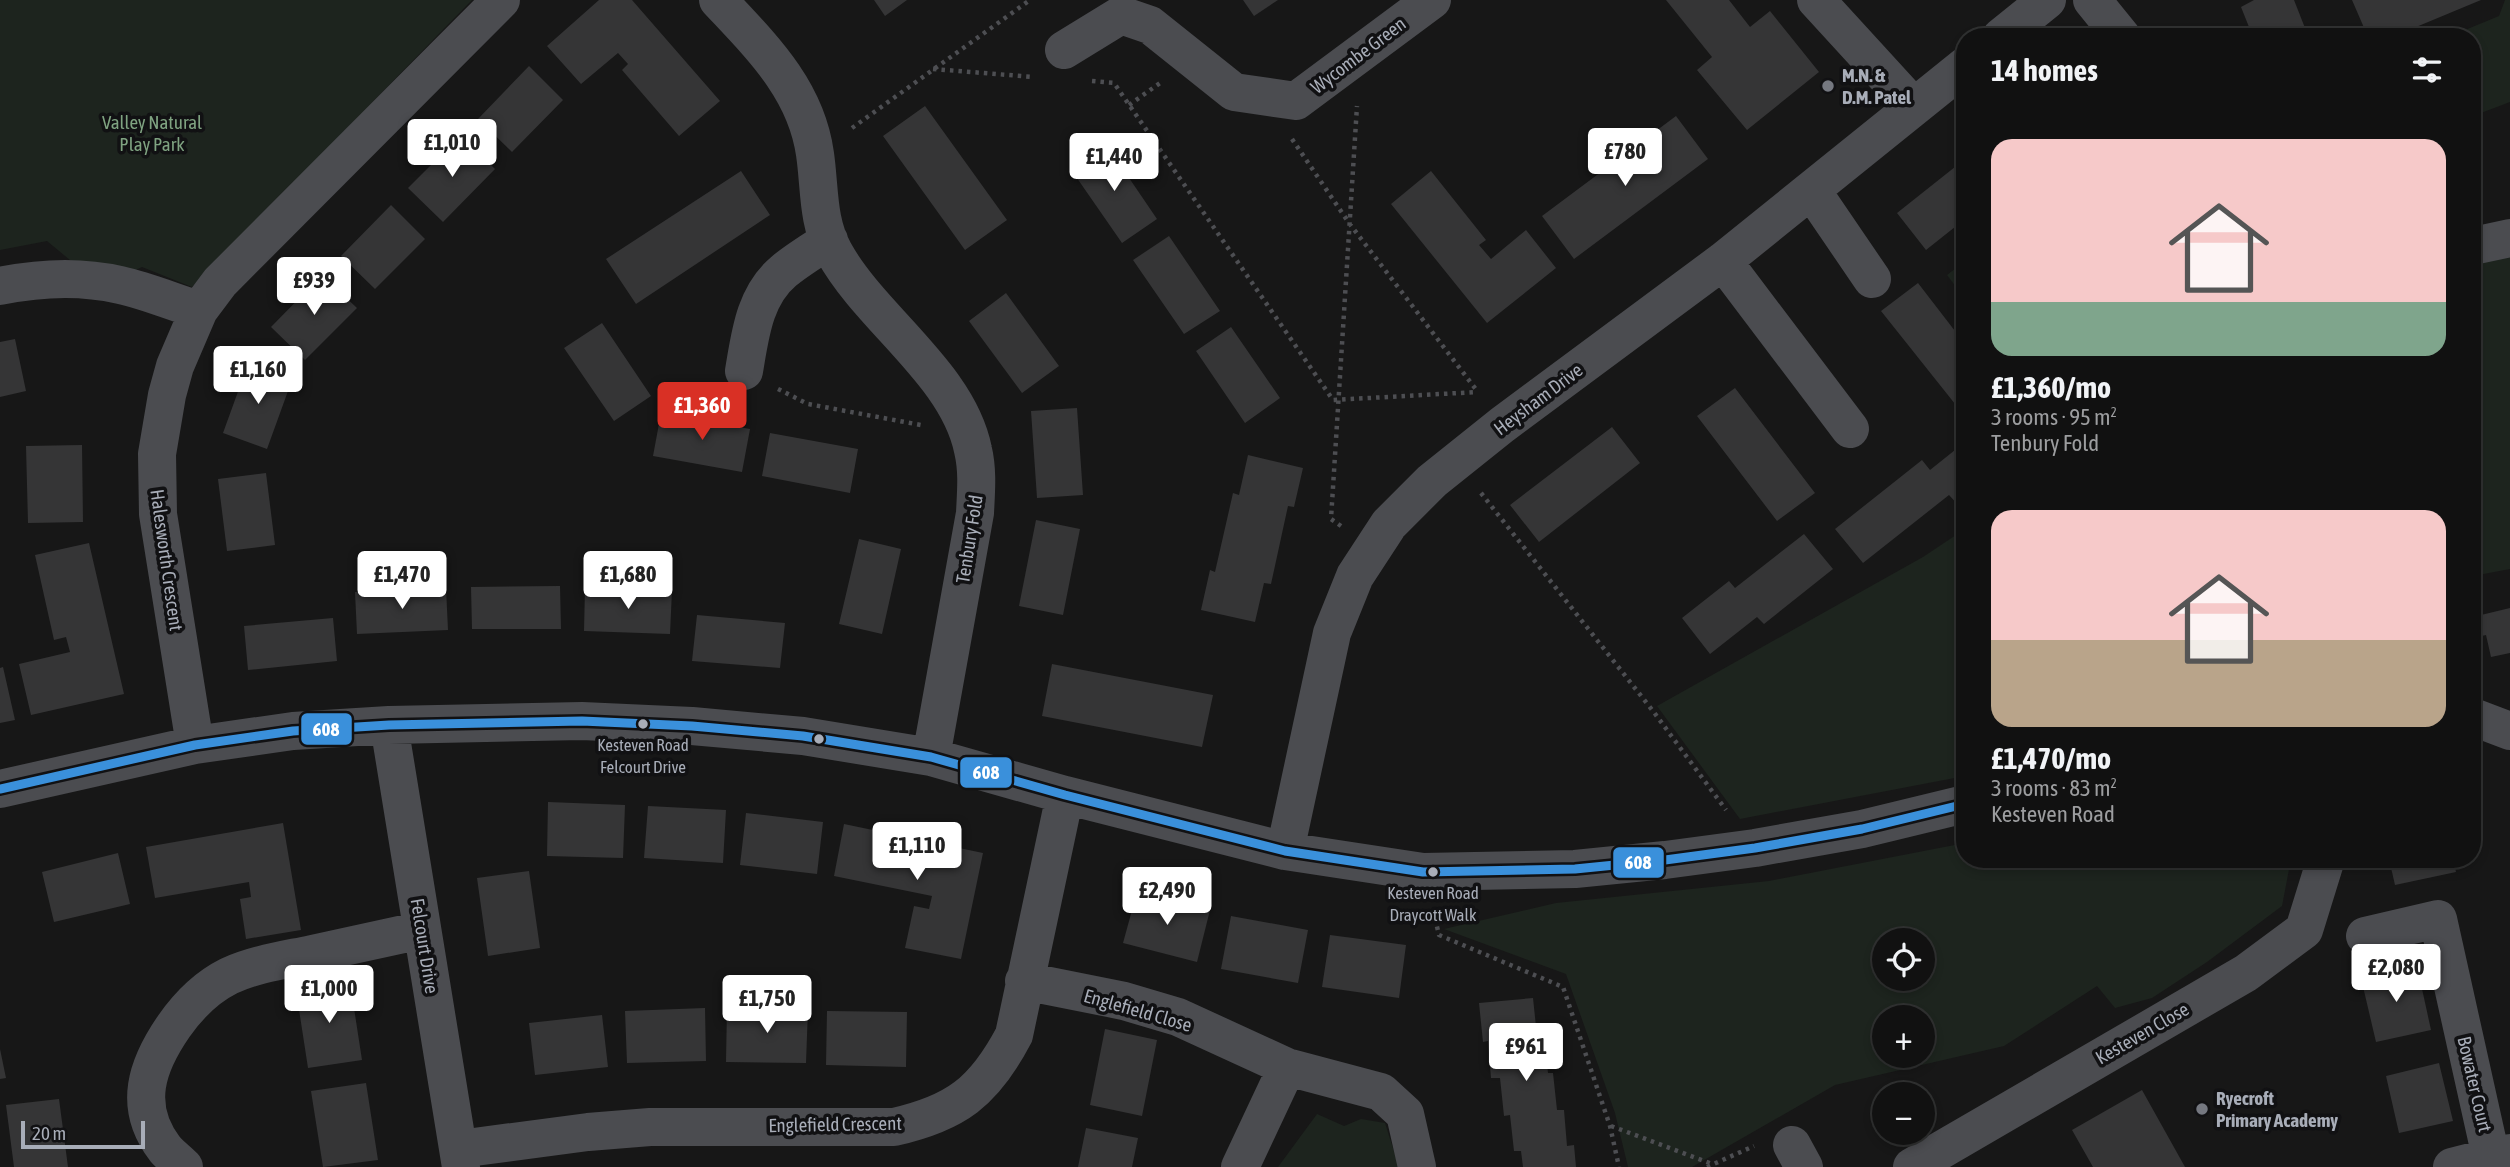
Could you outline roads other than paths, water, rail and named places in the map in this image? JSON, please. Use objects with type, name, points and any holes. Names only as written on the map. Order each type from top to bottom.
[{"type":"street","name":"Halesworth Crescent","points":[[195,745],[162,544],[156,484],[157,454],[167,395],[186,337],[199,310],[220,282],[501,0]]},
{"type":"street","name":"Tenbury Fold","points":[[718,0],[776,63],[794,91],[808,122],[815,155],[822,220],[829,240],[849,276],[946,390],[963,418],[973,449],[977,481],[975,513],[931,757]]},
{"type":"street","name":"Wycombe Green","points":[[1054,64],[1121,15],[1150,25],[1234,92],[1296,101],[1432,0]]},
{"type":"street","points":[[1816,0],[1914,107]]},
{"type":"street","points":[[2012,28],[2047,0]]},
{"type":"street","points":[[2092,0],[2115,28]]},
{"type":"street","name":"Heysham Drive","points":[[1285,851],[1332,634],[1355,576],[1371,550],[1409,502],[1502,425],[1723,261],[1956,73]]},
{"type":"street","points":[[1812,191],[1872,279]]},
{"type":"street","points":[[2481,244],[2510,238]]},
{"type":"street","points":[[744,371],[754,318],[770,286],[783,272],[829,240]]},
{"type":"street","points":[[1723,261],[1850,429]]},
{"type":"street","points":[[0,286],[28,280],[81,279],[120,285],[199,310]]},
{"type":"street","points":[[2481,720],[2510,731]]},
{"type":"street","points":[[0,789],[195,745],[293,731],[389,725],[582,721],[692,726],[803,736],[931,757],[1065,795],[1285,851],[1423,872],[1575,869],[1755,848],[1862,828],[1956,806]]},
{"type":"street","name":"Felcourt Drive","points":[[389,725],[460,1158]]},
{"type":"street","name":"Englefield Crescent","points":[[460,1158],[589,1132],[650,1127],[894,1127],[924,1120],[953,1107],[978,1087],[999,1063],[1014,1035],[1065,795]]},
{"type":"street","name":"Kesteven Close","points":[[1912,1167],[2246,973],[2304,930],[2323,868]]},
{"type":"street","name":"Bowater Court","points":[[2365,936],[2438,919],[2501,1155],[2452,1167]]},
{"type":"street","points":[[184,1167],[165,1150],[154,1131],[147,1111],[146,1090],[150,1068],[159,1048],[181,1016],[202,994],[228,977],[256,966],[422,930]]},
{"type":"street","name":"Englefield Close","points":[[1024,981],[1124,1001],[1178,1017],[1287,1067],[1381,1092],[1405,1114],[1418,1167]]},
{"type":"street","points":[[1240,1167],[1287,1067]]},
{"type":"place","name":"M.N. & D.M. Patel","points":[[1828,86]]},
{"type":"place","name":"Kesteven Road Felcourt Drive","points":[[643,724]]},
{"type":"place","name":"Kesteven Road Draycott Walk","points":[[1433,872]]},
{"type":"place","name":"Ryecroft Primary Academy","points":[[2202,1109]]},
{"type":"park label","name":"Valley Natural Play Park","points":[[152,133]]}]
